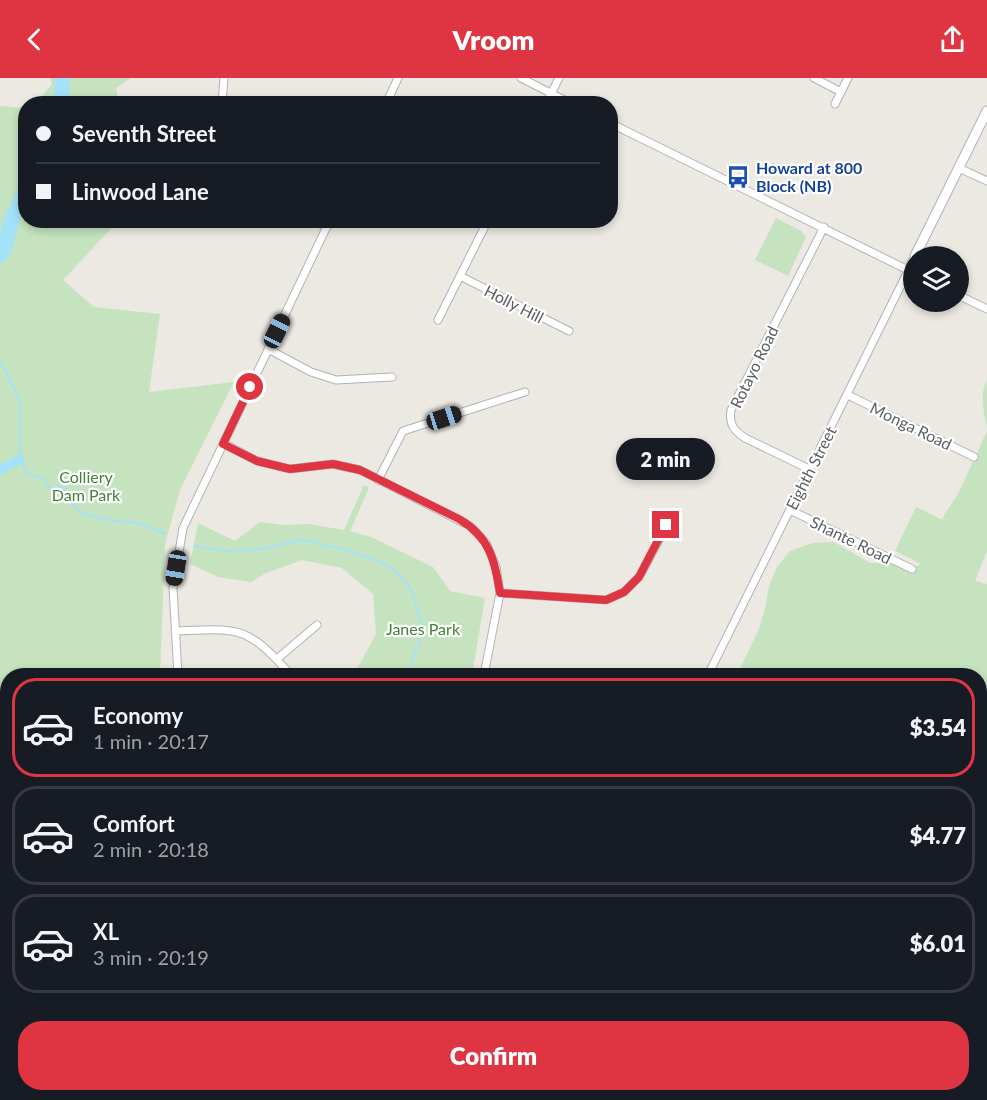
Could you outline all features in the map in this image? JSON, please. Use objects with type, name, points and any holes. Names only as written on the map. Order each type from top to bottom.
[{"type":"street","points":[[223,96],[224,78]]},
{"type":"street","points":[[390,96],[398,78]]},
{"type":"street","points":[[521,78],[557,96]]},
{"type":"street","points":[[550,96],[559,78]]},
{"type":"street","points":[[814,78],[841,92]]},
{"type":"street","points":[[835,104],[848,78]]},
{"type":"street","name":"Eighth Street","points":[[920,246],[987,111]]},
{"type":"street","points":[[618,127],[903,268]]},
{"type":"street","points":[[959,168],[987,182]]},
{"type":"street","name":"Rotayo Road","points":[[811,470],[745,438],[736,432],[730,420],[731,410],[824,227]]},
{"type":"street","points":[[178,668],[173,588],[183,528],[326,228]]},
{"type":"street","points":[[438,320],[484,228]]},
{"type":"street","name":"Holly Hill","points":[[460,276],[569,331]]},
{"type":"street","name":"Eighth Street","points":[[711,668],[903,288]]},
{"type":"street","points":[[969,300],[987,309]]},
{"type":"street","points":[[268,349],[311,372],[336,380],[392,377]]},
{"type":"street","points":[[378,480],[404,431],[525,392]]},
{"type":"street","name":"Monga Road","points":[[848,395],[974,457]]},
{"type":"street","points":[[223,444],[257,461],[290,469],[333,464],[360,470],[470,525],[486,543],[496,567],[500,593],[485,668]]},
{"type":"street","name":"Shante Road","points":[[790,510],[912,569]]},
{"type":"street","points":[[500,593],[606,600],[624,592],[639,577],[666,525]]},
{"type":"street","points":[[277,659],[317,625]]},
{"type":"street","points":[[175,631],[232,631],[251,637],[285,668]]},
{"type":"green space","points":[[50,78],[131,78],[116,88],[118,96],[42,96],[52,84]]},
{"type":"green space","name":"Colliery Dam Park","points":[[0,106],[18,107],[18,228],[111,228],[63,280],[94,307],[160,314],[149,392],[234,382],[180,490],[165,544],[160,668],[0,668]]},
{"type":"green space","points":[[776,218],[801,231],[806,237],[788,276],[755,260]]},
{"type":"green space","points":[[987,380],[987,428],[983,397]]},
{"type":"green space","points":[[987,431],[987,551],[975,581],[987,584],[987,668],[740,668],[758,631],[769,586],[777,567],[790,551],[812,543],[834,542],[870,563],[893,563],[912,569],[921,564],[895,551],[916,507],[943,520],[958,494]]},
{"type":"green space","name":"Janes Park","points":[[364,485],[369,488],[350,531],[371,537],[433,567],[450,591],[485,598],[473,668],[358,668],[376,634],[373,594],[342,568],[302,560],[266,573],[251,582],[218,577],[190,564],[198,523],[235,541],[260,522],[285,525],[308,524],[344,530]]},
{"type":"waterway","points":[[62,78],[62,96]]},
{"type":"waterway","points":[[0,256],[18,206]]},
{"type":"waterway","points":[[0,361],[20,401],[20,459],[27,474],[43,478],[48,487],[66,489],[73,505],[83,514],[137,523],[165,534]]},
{"type":"waterway","points":[[0,470],[20,459]]},
{"type":"waterway","points":[[194,546],[226,551],[255,550],[303,540],[346,550],[390,566],[411,588],[420,619],[420,641],[410,668]]},
{"type":"place","name":"Howard at 800 Block (NB)","points":[[738,177]]},
{"type":"route","points":[[250,387],[223,444],[257,461],[290,469],[333,464],[360,470],[459,519],[470,525],[486,543],[496,567],[500,593],[606,600],[624,592],[639,577],[666,525]]}]
